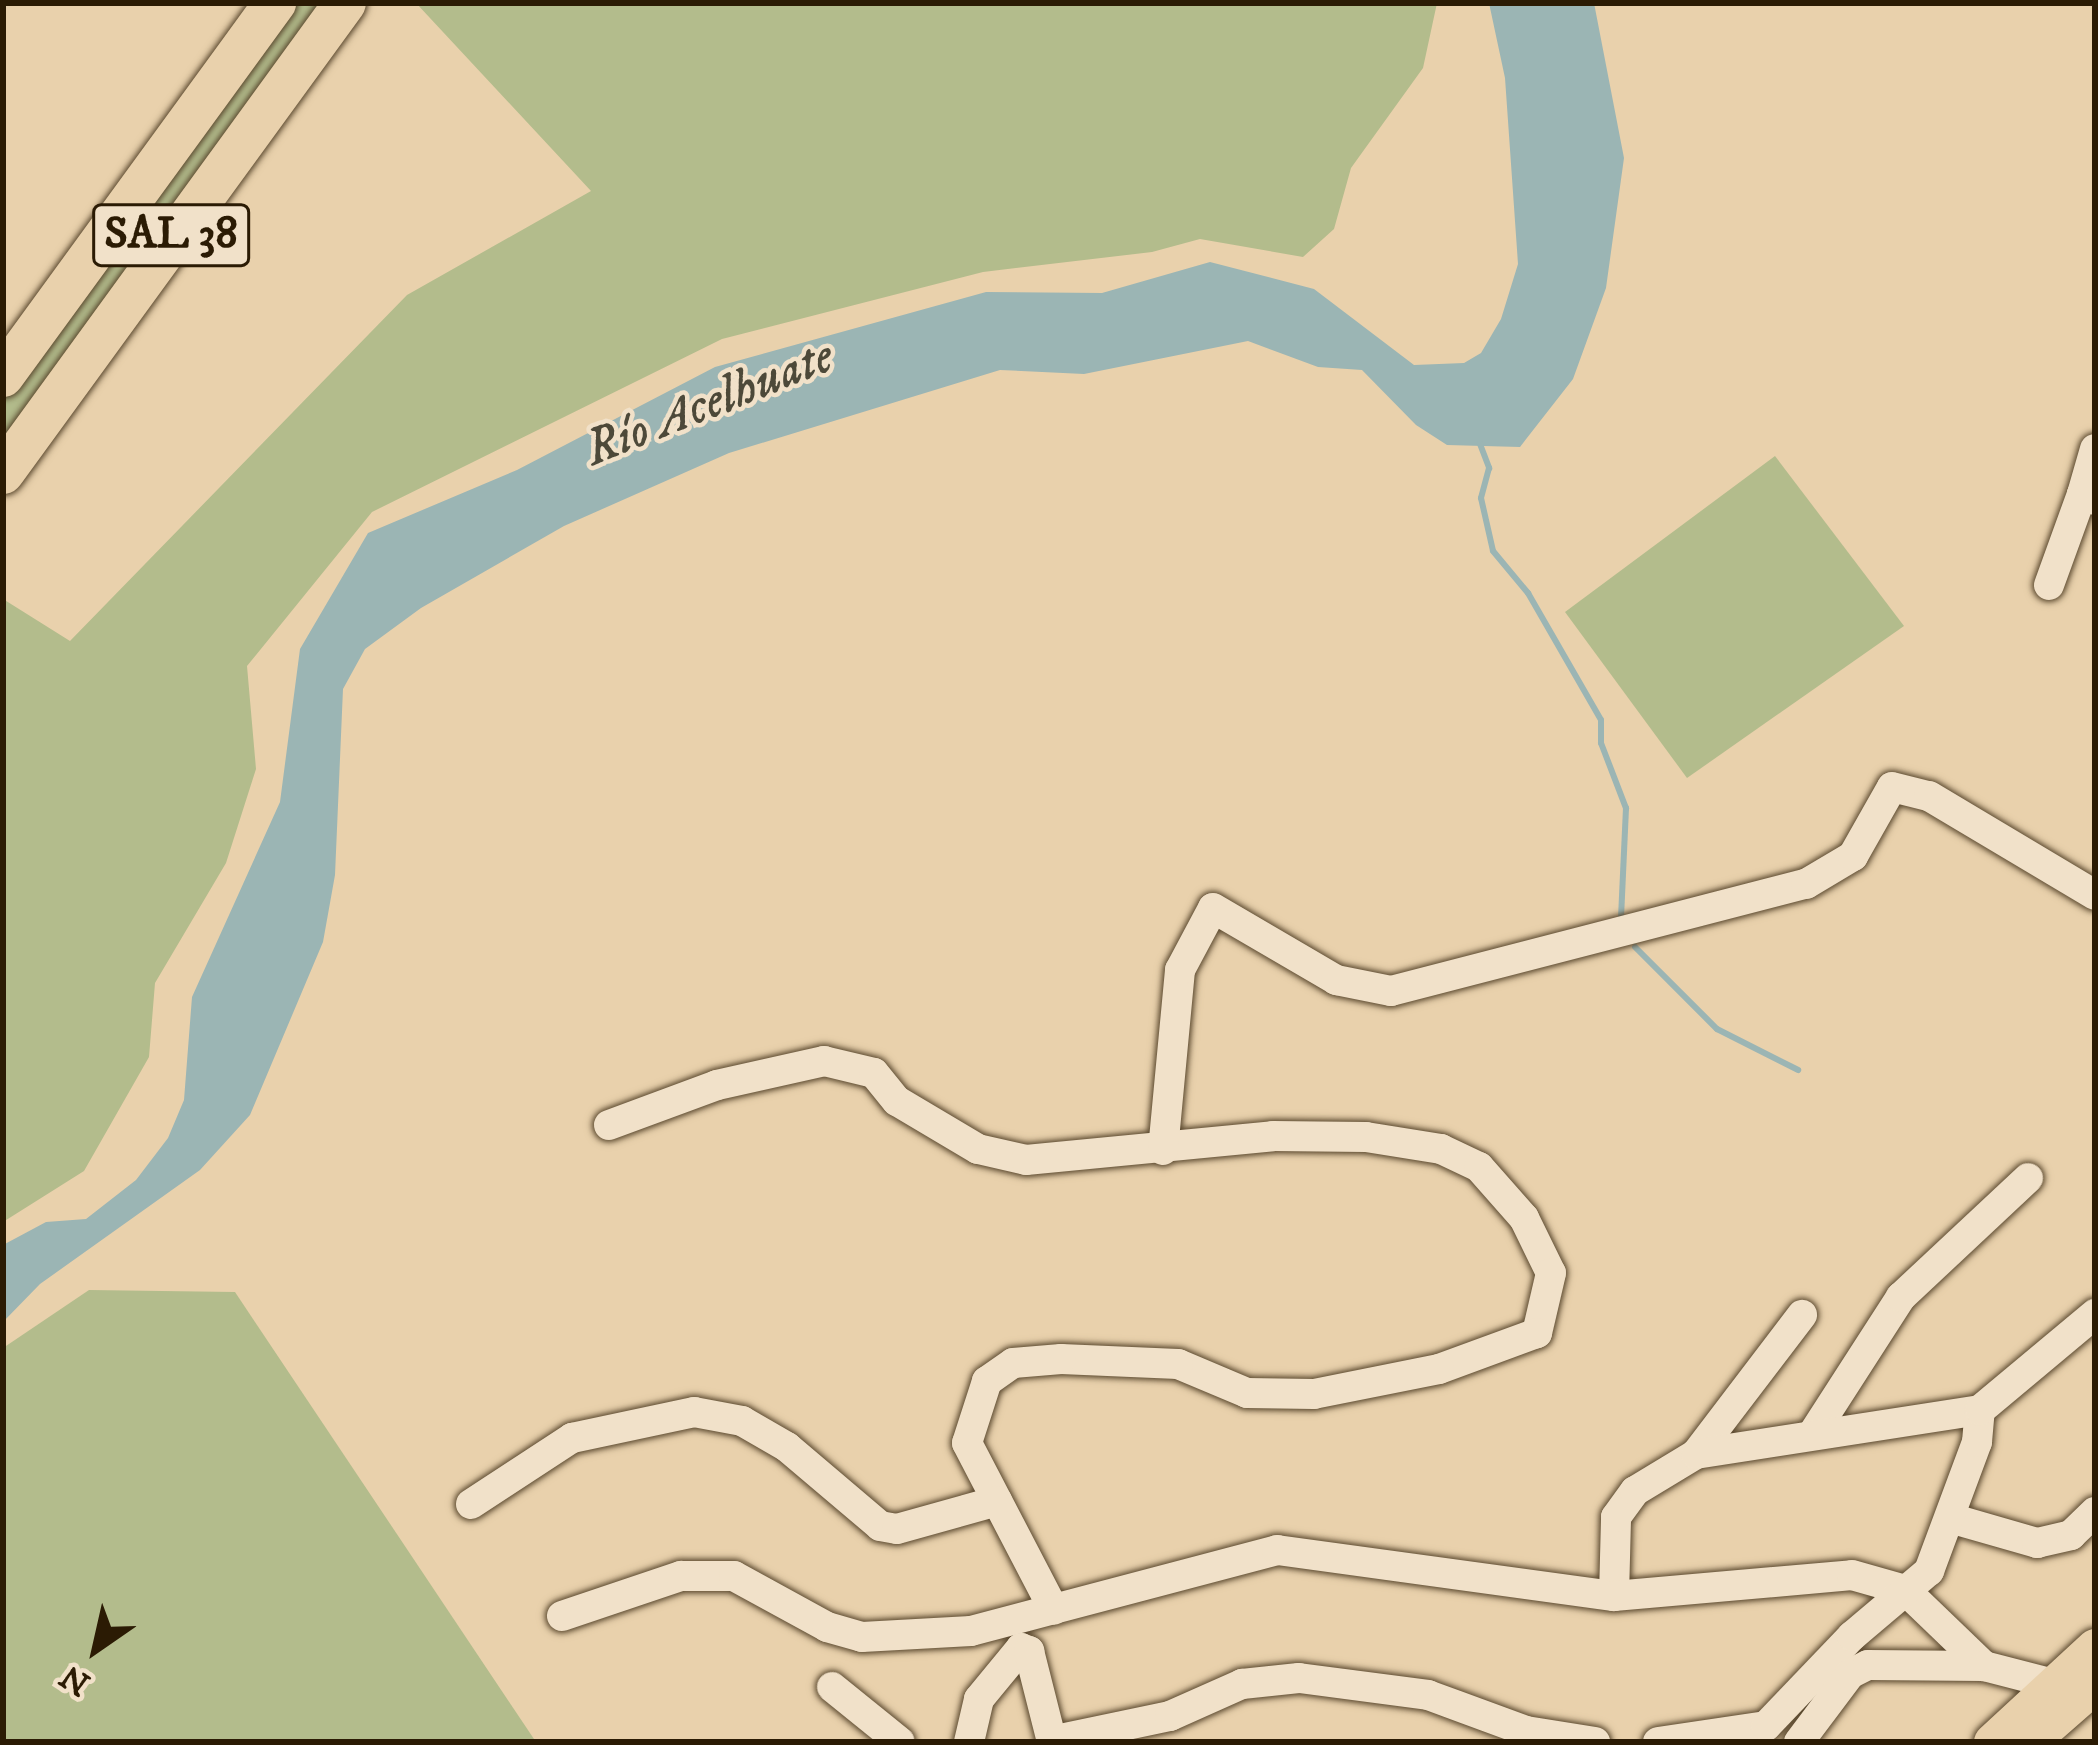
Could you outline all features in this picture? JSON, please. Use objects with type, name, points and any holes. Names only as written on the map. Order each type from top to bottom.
[{"type":"highway","name":"SAL 38","points":[[3,376],[275,3]]},
{"type":"highway","name":"SAL 38","points":[[3,473],[345,3]]},
{"type":"main road","points":[[1992,1742],[2095,1647]]},
{"type":"main road","points":[[2031,1742],[2095,1685]]},
{"type":"street","points":[[2049,585],[2089,497],[2095,449]]},
{"type":"street","points":[[1163,1150],[1180,970],[1213,908],[1336,980],[1391,991],[1806,884],[1853,856],[1892,787],[1929,796],[2095,895]]},
{"type":"street","points":[[609,1125],[717,1085],[824,1061],[874,1073],[897,1101],[978,1149],[1026,1160],[1273,1136],[1366,1137],[1441,1149],[1479,1167],[1524,1218],[1551,1273],[1537,1333],[1439,1369],[1314,1394],[1247,1393],[1178,1364],[1013,1363],[987,1381],[967,1443],[1044,1613]]},
{"type":"street","points":[[1814,1432],[1901,1298],[2028,1178]]},
{"type":"street","points":[[1696,1454],[1814,1432],[1980,1410],[2095,1314]]},
{"type":"street","points":[[1614,1596],[1616,1516],[1636,1491],[1696,1454],[1802,1315]]},
{"type":"street","points":[[1658,1742],[1766,1726],[1929,1571],[1950,1518],[1980,1410]]},
{"type":"street","points":[[471,1504],[572,1438],[694,1412],[742,1421],[787,1448],[880,1526],[997,1501]]},
{"type":"street","points":[[1950,1518],[2037,1543],[2071,1535],[2095,1512]]},
{"type":"street","points":[[562,1616],[699,1576],[734,1576],[827,1628],[862,1637],[970,1631],[1277,1550],[1614,1596],[1852,1575],[1905,1591],[1984,1666]]},
{"type":"street","points":[[969,1742],[979,1699],[1044,1613]]},
{"type":"street","points":[[1021,1648],[1028,1651],[1052,1742],[1170,1716],[1242,1684],[1299,1678],[1428,1695],[1526,1731],[1594,1742]]},
{"type":"street","points":[[1798,1742],[1850,1674],[1868,1665],[1984,1666],[2054,1684]]},
{"type":"street","points":[[832,1687],[900,1742]]},
{"type":"green space","points":[[293,3],[325,3],[3,446],[3,400]]},
{"type":"green space","points":[[416,3],[1437,3],[1423,68],[1351,168],[1334,229],[1303,257],[1200,239],[1152,252],[983,272],[722,339],[372,512],[247,666],[256,769],[226,863],[155,983],[149,1057],[84,1171],[3,1222],[3,599],[70,641],[407,295],[591,191]]},
{"type":"green space","points":[[1775,456],[1904,626],[1687,778],[1565,612]]},
{"type":"green space","points":[[89,1290],[235,1292],[536,1742],[3,1742],[3,1348]]},
{"type":"water","name":"Río Acelhuate","points":[[1489,3],[1594,3],[1624,158],[1606,288],[1573,379],[1520,447],[1447,445],[1416,425],[1362,370],[1318,367],[1248,341],[1084,374],[1000,370],[729,453],[564,526],[421,608],[365,649],[343,689],[335,875],[323,942],[250,1115],[200,1170],[40,1284],[3,1322],[3,1245],[46,1222],[86,1219],[136,1180],[168,1138],[184,1100],[192,997],[280,802],[300,649],[368,533],[517,470],[715,367],[986,292],[1102,293],[1210,262],[1314,289],[1414,365],[1464,363],[1481,353],[1501,319],[1518,264],[1505,78]]},
{"type":"waterway","points":[[1480,444],[1489,468],[1481,498],[1493,551],[1528,593],[1601,720],[1601,743],[1626,808],[1621,918]]},
{"type":"waterway","points":[[1635,947],[1717,1029],[1798,1070]]}]
